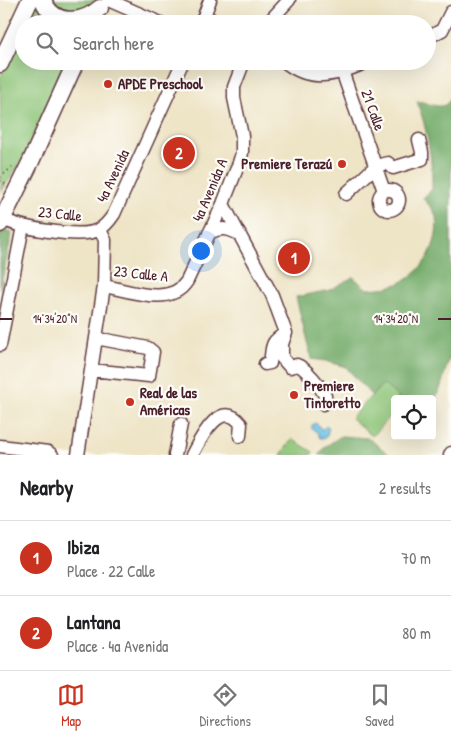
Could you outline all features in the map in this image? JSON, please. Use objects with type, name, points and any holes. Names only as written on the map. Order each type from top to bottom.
[{"type":"main road","points":[[20,15],[30,0]]},
{"type":"main road","points":[[42,0],[56,15]]},
{"type":"main road","points":[[92,15],[104,3]]},
{"type":"main road","points":[[98,15],[104,3]]},
{"type":"main road","points":[[0,64],[6,37],[15,23]]},
{"type":"main road","points":[[10,221],[31,161],[72,70]]},
{"type":"street","points":[[205,15],[210,0]]},
{"type":"street","points":[[275,15],[289,0]]},
{"type":"street","points":[[104,3],[138,15]]},
{"type":"street","points":[[436,33],[442,30],[451,12]]},
{"type":"street","name":"4a Avenida","points":[[100,230],[114,214],[179,70]]},
{"type":"street","name":"4a Avenida A","points":[[174,294],[181,290],[187,281],[223,204],[242,153],[242,136],[234,98],[234,87],[241,70]]},
{"type":"street","points":[[294,70],[311,76],[328,75],[342,71]]},
{"type":"street","name":"21 Calle","points":[[342,71],[384,190]]},
{"type":"street","points":[[346,194],[376,166],[388,163],[393,168],[422,159],[419,140]]},
{"type":"street","points":[[223,204],[272,295],[286,333],[282,344],[282,358],[290,367],[301,366],[316,389],[325,397],[324,404]]},
{"type":"street","points":[[0,344],[10,221]]},
{"type":"street","name":"23 Calle","points":[[10,221],[73,234],[86,234],[100,230]]},
{"type":"street","points":[[210,233],[217,229],[227,228],[240,235]]},
{"type":"street","points":[[78,455],[104,286],[105,240],[100,230]]},
{"type":"street","name":"23 Calle A","points":[[104,286],[150,294],[174,294]]},
{"type":"street","points":[[265,364],[271,362],[272,346],[275,339],[286,333]]},
{"type":"street","points":[[91,370],[149,376],[153,357],[153,352],[150,349],[96,338]]},
{"type":"street","points":[[192,455],[208,428],[214,420],[220,417],[226,416],[237,420],[241,424],[240,436]]},
{"type":"street","points":[[176,455],[181,424]]},
{"type":"street","points":[[0,446],[48,452],[52,455]]},
{"type":"green space","points":[[50,0],[98,0],[87,10],[67,13],[60,10]]},
{"type":"green space","points":[[38,3],[51,15],[32,15]]},
{"type":"green space","points":[[15,49],[15,70],[62,70],[24,157],[1,192],[0,78]]},
{"type":"green space","points":[[451,97],[451,356],[436,397],[436,395],[395,395],[383,384],[372,396],[346,367],[311,359],[296,297],[330,290],[353,277],[368,289],[392,286],[414,274],[423,264],[434,242],[436,217],[423,198],[432,189],[431,167],[424,122],[417,101],[436,106],[445,105]]},
{"type":"green space","points":[[3,231],[12,233],[0,290],[0,234]]},
{"type":"green space","points":[[383,383],[396,395],[391,395],[391,415],[372,436],[351,418]]},
{"type":"green space","points":[[341,436],[368,438],[390,455],[319,455],[325,447]]},
{"type":"green space","points":[[292,439],[313,452],[311,455],[281,455]]},
{"type":"water","points":[[316,423],[321,429],[326,426],[329,427],[325,438],[320,438],[317,432],[312,429],[312,425]]},
{"type":"place","name":"APDE Preschool","points":[[108,84]]},
{"type":"place","name":"Lantana","points":[[179,153]]},
{"type":"place","name":"Premiere Terazú","points":[[342,164]]},
{"type":"place","name":"Ibiza","points":[[294,258]]},
{"type":"place","name":"Premiere Tintoretto","points":[[294,395]]},
{"type":"place","name":"Real de las Américas","points":[[130,402]]}]
